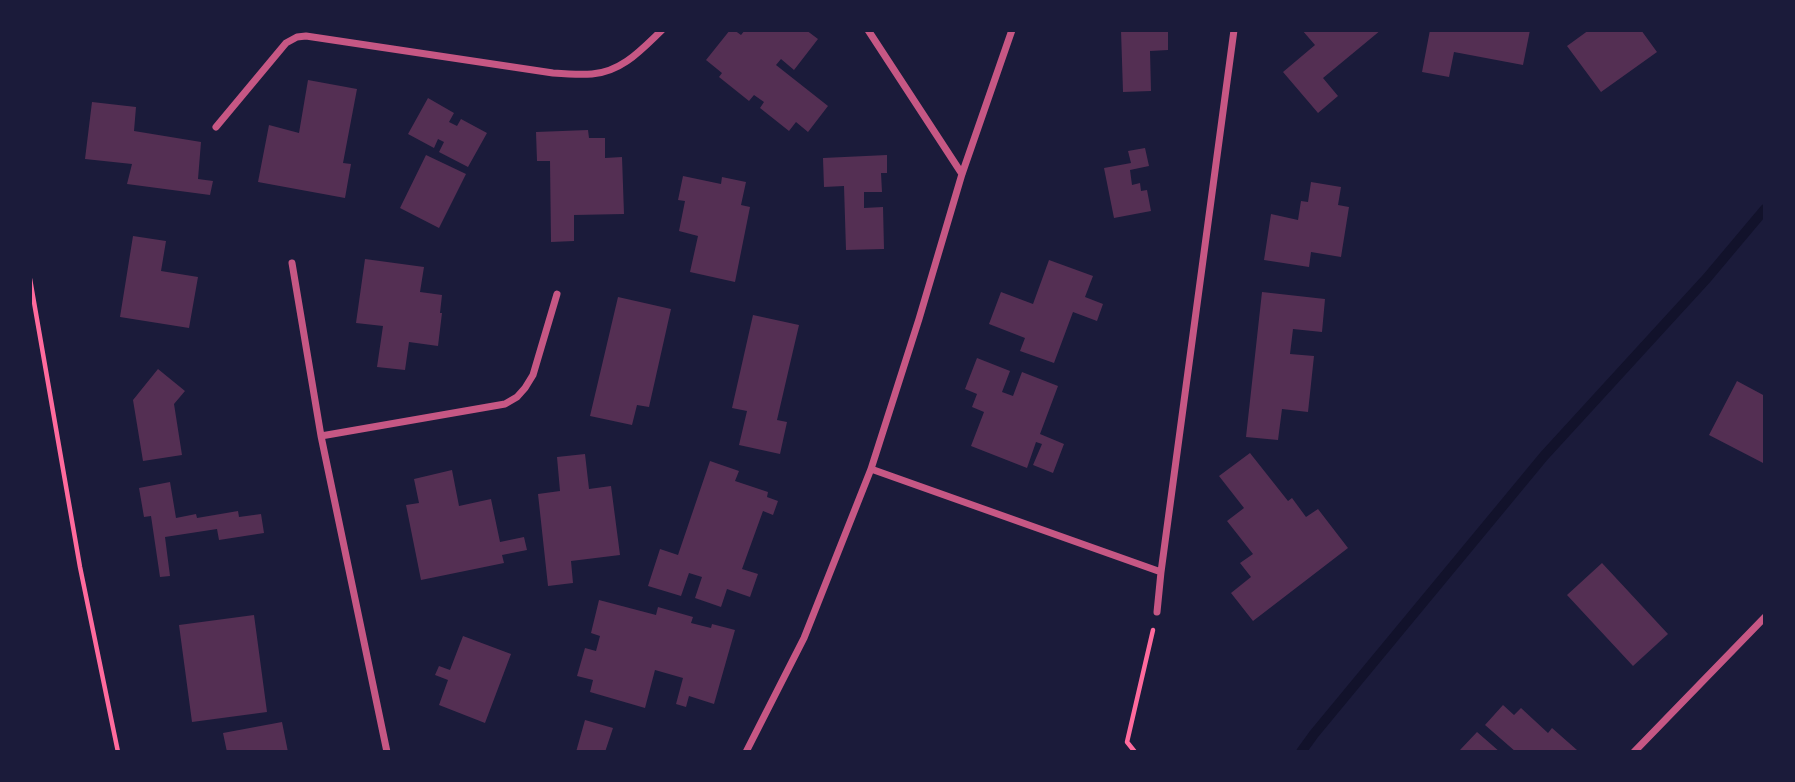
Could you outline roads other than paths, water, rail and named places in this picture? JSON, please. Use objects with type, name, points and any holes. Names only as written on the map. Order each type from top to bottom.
[{"type":"street","points":[[216,127],[286,43],[298,37],[306,36],[552,74],[594,74],[614,69],[636,55],[663,30]]},
{"type":"street","points":[[868,30],[962,174]]},
{"type":"street","points":[[746,752],[804,638],[872,469],[962,174],[1013,30]]},
{"type":"street","points":[[1157,612],[1234,30]]},
{"type":"street","points":[[292,263],[321,436],[387,752]]},
{"type":"street","points":[[321,436],[505,404],[517,397],[533,375],[557,294]]},
{"type":"street","points":[[872,469],[1161,572]]},
{"type":"street","points":[[1634,752],[1765,617]]},
{"type":"waterway","points":[[1301,752],[1544,456],[1707,278],[1765,209]]}]
